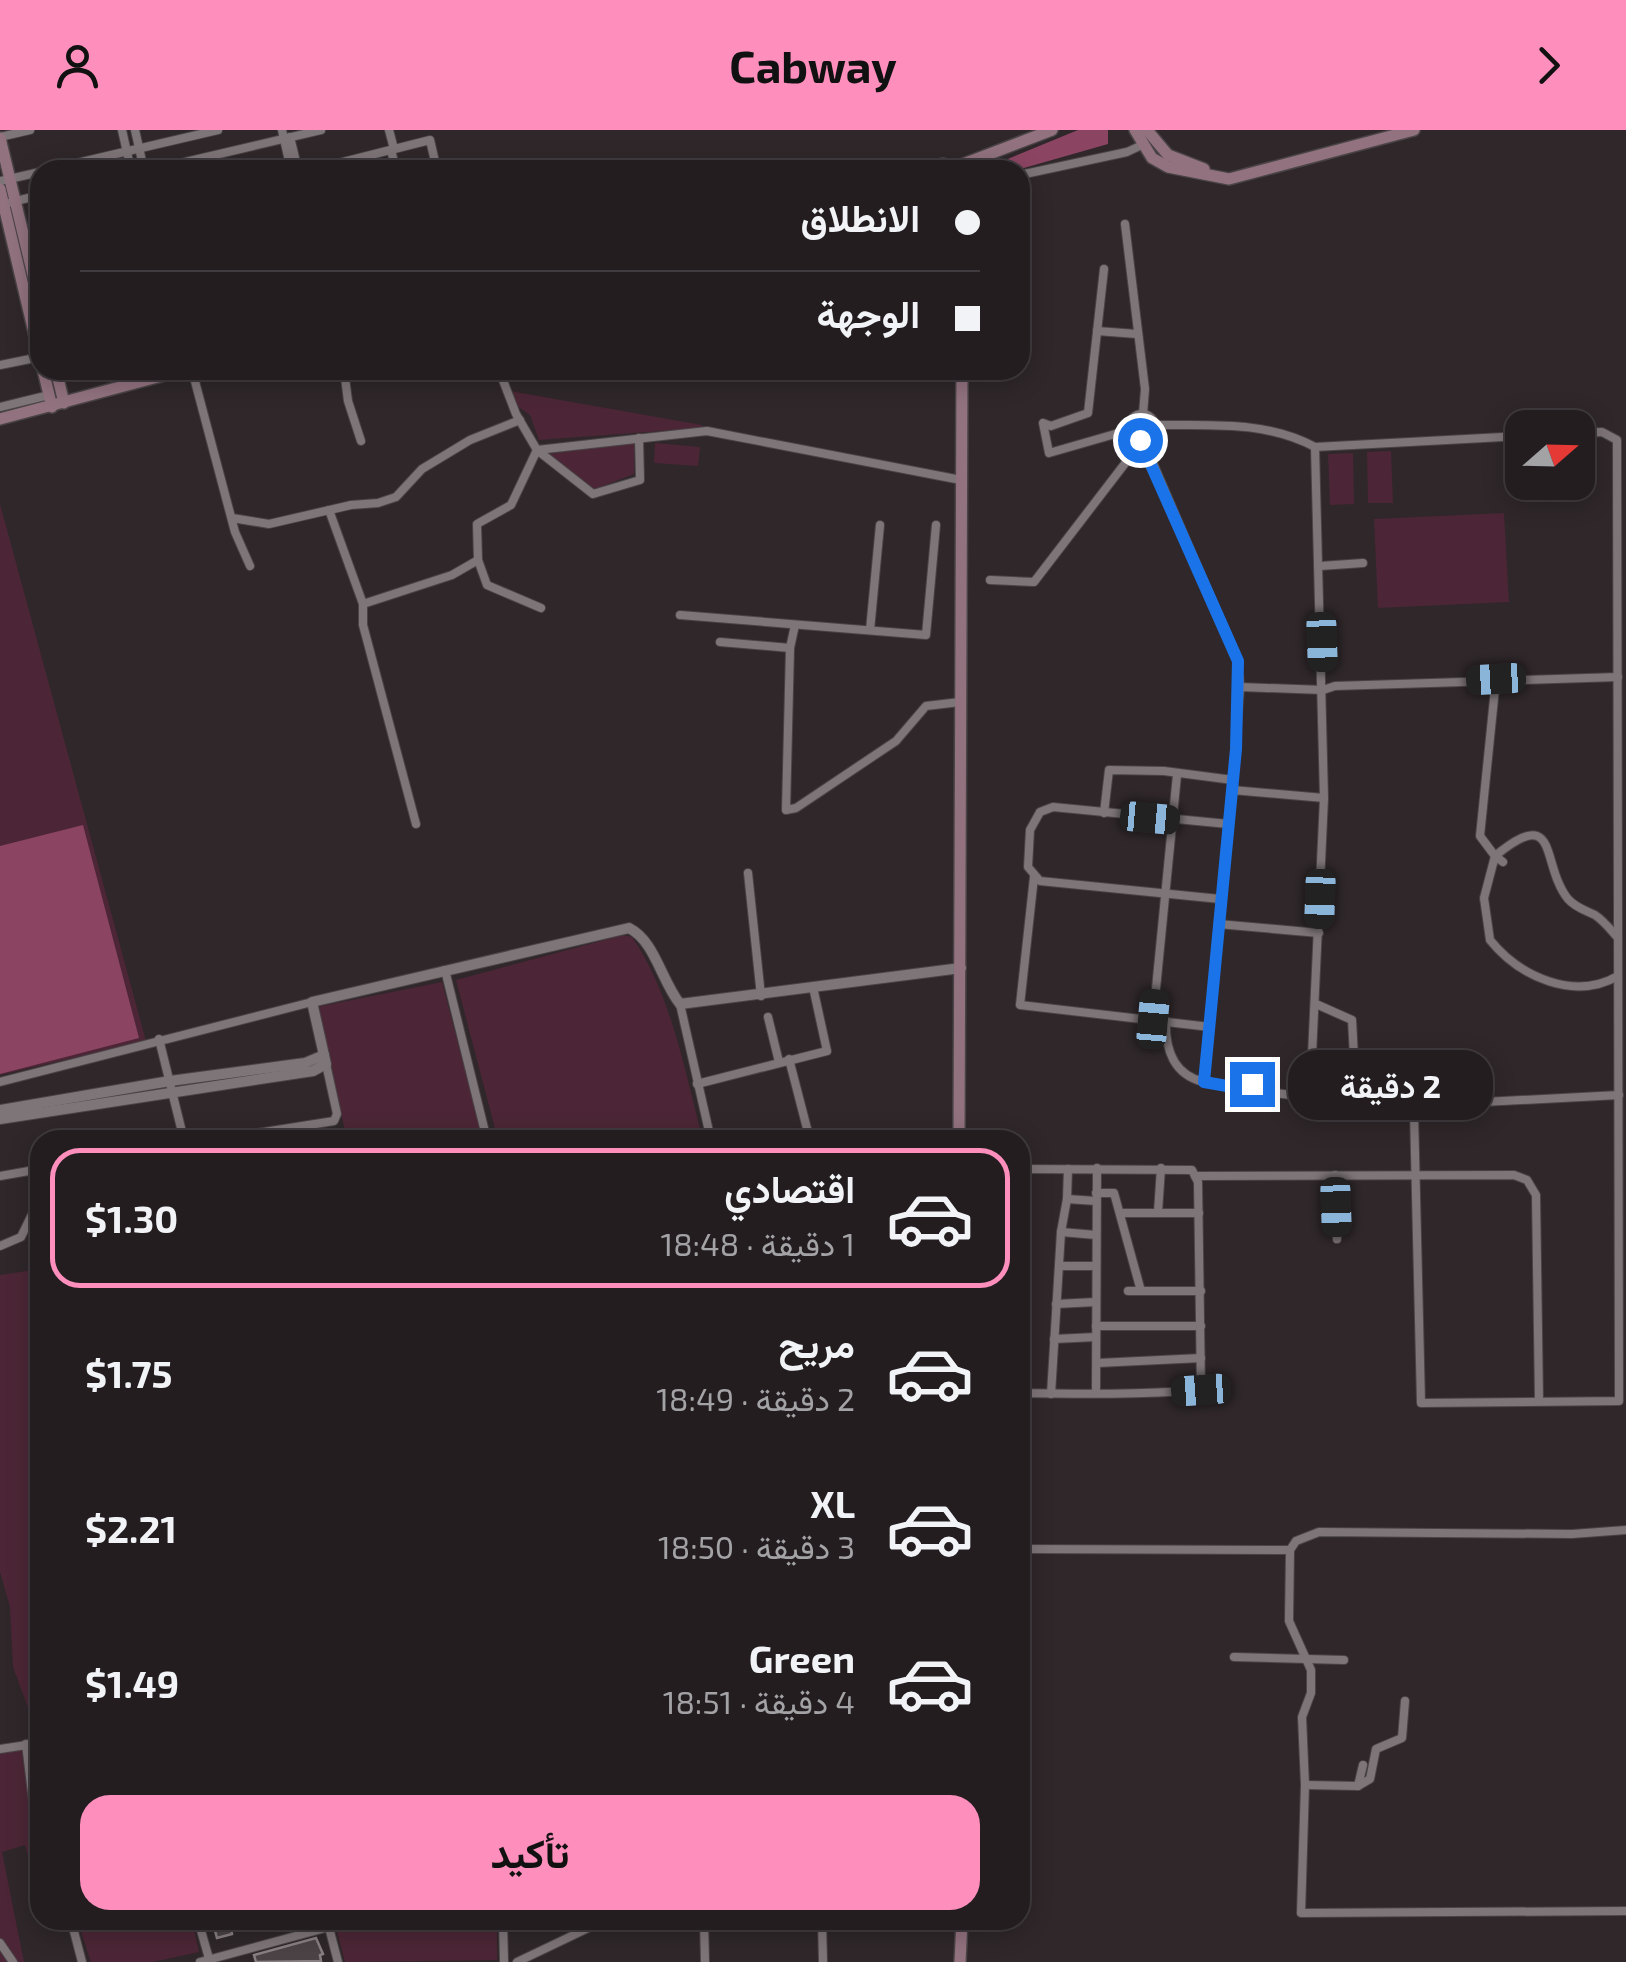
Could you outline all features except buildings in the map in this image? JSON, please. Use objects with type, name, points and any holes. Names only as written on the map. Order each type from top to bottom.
[{"type":"main road","points":[[977,160],[1052,130]]},
{"type":"main road","points":[[1135,130],[1152,158],[1168,167],[1229,180],[1414,130]]},
{"type":"main road","points":[[1147,130],[1159,148],[1186,164],[1218,172],[1262,171]]},
{"type":"main road","points":[[0,138],[6,203],[30,312]]},
{"type":"main road","points":[[0,189],[30,263]]},
{"type":"main road","points":[[47,380],[56,399]]},
{"type":"main road","points":[[56,380],[56,399]]},
{"type":"main road","points":[[0,420],[56,399],[139,380]]},
{"type":"main road","points":[[959,1130],[962,380]]},
{"type":"main road","points":[[960,1962],[962,1930]]},
{"type":"street","points":[[0,138],[30,130]]},
{"type":"street","points":[[122,130],[129,160]]},
{"type":"street","points":[[135,130],[144,160]]},
{"type":"street","points":[[92,160],[218,130]]},
{"type":"street","points":[[187,160],[320,130]]},
{"type":"street","points":[[389,130],[394,160]]},
{"type":"street","points":[[285,135],[291,160]]},
{"type":"street","points":[[351,160],[430,140],[435,160]]},
{"type":"street","points":[[1030,173],[1127,152],[1142,145]]},
{"type":"street","points":[[5,180],[30,174]]},
{"type":"street","points":[[1125,224],[1145,389],[1143,414],[1154,425],[1260,426],[1280,430],[1315,446],[1505,437]]},
{"type":"street","points":[[26,246],[30,245]]},
{"type":"street","points":[[1104,270],[1088,413],[1051,426],[1043,424],[1049,453],[1129,430]]},
{"type":"street","points":[[1097,331],[1137,334]]},
{"type":"street","points":[[0,365],[30,360]]},
{"type":"street","points":[[195,380],[232,518],[250,566]]},
{"type":"street","points":[[345,380],[361,441]]},
{"type":"street","points":[[503,380],[537,450],[593,494],[640,480],[639,438]]},
{"type":"street","points":[[0,407],[56,399]]},
{"type":"street","points":[[1143,414],[1132,418],[1129,430],[1134,437],[1144,440]]},
{"type":"street","points":[[232,518],[270,524],[396,496],[422,469],[470,440],[520,420]]},
{"type":"street","points":[[990,580],[1034,582],[1152,434],[1154,425]]},
{"type":"street","points":[[537,450],[707,432],[961,480]]},
{"type":"street","points":[[1414,1112],[1421,1403],[1619,1402],[1617,440],[1595,432]]},
{"type":"street","points":[[1144,440],[1238,661],[1240,687],[1233,780],[1204,1082]]},
{"type":"street","points":[[1310,1098],[1324,798],[1315,446]]},
{"type":"street","points":[[537,450],[511,504],[477,524],[478,560],[487,584],[541,608]]},
{"type":"street","points":[[328,510],[363,604],[363,625],[416,824]]},
{"type":"street","points":[[870,630],[880,525]]},
{"type":"street","points":[[680,615],[926,635],[936,525]]},
{"type":"street","points":[[363,604],[452,575],[478,560]]},
{"type":"street","points":[[1320,566],[1363,563]]},
{"type":"street","points":[[795,625],[790,648],[784,808],[788,810],[896,741],[926,706],[960,702]]},
{"type":"street","points":[[720,642],[790,648]]},
{"type":"street","points":[[1240,687],[1323,690],[1334,686],[1618,677]]},
{"type":"street","points":[[1496,679],[1480,836],[1499,859]]},
{"type":"street","points":[[1104,813],[1109,769],[1233,780]]},
{"type":"street","points":[[1153,1019],[1177,775]]},
{"type":"street","points":[[1232,790],[1324,798]]},
{"type":"street","points":[[1210,1027],[1020,1005],[1034,877],[1028,863],[1030,830],[1040,812],[1053,807],[1228,824]]},
{"type":"street","points":[[1618,938],[1604,921],[1570,902],[1545,841],[1537,835],[1526,834],[1499,859],[1484,898],[1490,940],[1501,954],[1523,970],[1577,989],[1604,984],[1618,976]]},
{"type":"street","points":[[748,873],[760,996]]},
{"type":"street","points":[[1034,877],[1046,883],[1220,898]]},
{"type":"street","points":[[1218,924],[1319,933]]},
{"type":"street","points":[[0,1082],[159,1039],[629,928],[644,935],[668,990],[680,1004],[708,1130]]},
{"type":"street","points":[[680,1004],[961,968]]},
{"type":"street","points":[[445,970],[484,1130]]},
{"type":"street","points":[[697,1084],[826,1051],[813,987]]},
{"type":"street","points":[[277,1130],[334,1121],[337,1114],[312,1002]]},
{"type":"street","points":[[1316,1004],[1352,1020],[1356,1095],[1362,1104],[1414,1112],[1464,1103],[1618,1095]]},
{"type":"street","points":[[768,1017],[807,1130]]},
{"type":"street","points":[[1166,1021],[1165,1042],[1187,1078],[1347,1102],[1356,1095]]},
{"type":"street","points":[[159,1039],[182,1130]]},
{"type":"street","points":[[0,1110],[326,1059]]},
{"type":"street","points":[[0,1119],[171,1085]]},
{"type":"street","points":[[1096,1168],[1096,1392]]},
{"type":"street","points":[[1158,1212],[1161,1168]]},
{"type":"street","points":[[1030,1169],[1192,1170],[1199,1213],[1201,1291],[1201,1390],[1114,1397],[1096,1392],[1030,1394]]},
{"type":"street","points":[[1051,1394],[1068,1169]]},
{"type":"street","points":[[0,1176],[30,1171]]},
{"type":"street","points":[[1335,1175],[1337,1239]]},
{"type":"street","points":[[1195,1176],[1514,1175],[1533,1186],[1539,1402]]},
{"type":"street","points":[[1067,1199],[1114,1193],[1142,1291]]},
{"type":"street","points":[[1121,1213],[1199,1213]]},
{"type":"street","points":[[0,1246],[14,1244],[30,1218]]},
{"type":"street","points":[[1061,1232],[1096,1235]]},
{"type":"street","points":[[1059,1266],[1096,1266]]},
{"type":"street","points":[[1128,1291],[1201,1291]]},
{"type":"street","points":[[1056,1304],[1096,1302]]},
{"type":"street","points":[[1096,1326],[1201,1326]]},
{"type":"street","points":[[1054,1338],[1096,1337]]},
{"type":"street","points":[[1098,1363],[1201,1358]]},
{"type":"street","points":[[1626,1530],[1572,1534],[1319,1532],[1296,1541],[1290,1550],[1288,1621],[1306,1660],[1312,1689],[1302,1713],[1301,1913],[1626,1911]]},
{"type":"street","points":[[1030,1549],[1290,1550]]},
{"type":"street","points":[[1234,1657],[1344,1660]]},
{"type":"street","points":[[1304,1784],[1358,1786],[1370,1779],[1376,1749],[1402,1738],[1404,1701]]},
{"type":"street","points":[[26,1744],[30,1767]]},
{"type":"street","points":[[0,1748],[30,1744]]},
{"type":"street","points":[[1358,1786],[1363,1766]]},
{"type":"street","points":[[73,1930],[82,1962]]},
{"type":"street","points":[[200,1930],[206,1961],[306,1930]]},
{"type":"street","points":[[330,1930],[338,1962]]},
{"type":"street","points":[[503,1930],[504,1962]]},
{"type":"street","points":[[517,1962],[586,1930]]},
{"type":"street","points":[[704,1930],[705,1962]]},
{"type":"street","points":[[822,1930],[823,1962]]},
{"type":"street","points":[[0,1943],[13,1962]]},
{"type":"shaded area","points":[[1078,130],[1108,130],[1108,144],[1030,166],[1030,160],[1005,160]]},
{"type":"shaded area","points":[[510,391],[702,428],[539,440],[530,415],[517,406]]},
{"type":"shaded area","points":[[634,442],[634,474],[595,489],[548,454]]},
{"type":"shaded area","points":[[655,443],[700,447],[698,466],[654,463]]},
{"type":"shaded area","points":[[1391,451],[1393,503],[1368,503],[1367,452]]},
{"type":"shaded area","points":[[1353,453],[1354,504],[1330,505],[1328,454]]},
{"type":"shaded area","points":[[0,504],[146,1041],[0,1075]]},
{"type":"shaded area","points":[[1504,513],[1509,602],[1378,608],[1374,519]]},
{"type":"shaded area","points":[[83,825],[139,1038],[0,1074],[0,846]]},
{"type":"shaded area","points":[[623,935],[632,937],[667,1009],[700,1130],[495,1130],[456,980]]},
{"type":"shaded area","points":[[442,982],[480,1130],[345,1130],[317,1007]]},
{"type":"shaded area","points":[[30,1270],[30,1713],[13,1667],[10,1607],[0,1572],[0,1275]]},
{"type":"shaded area","points":[[30,1738],[30,1863],[25,1845],[2,1852],[24,1962],[0,1962],[0,1747]]},
{"type":"shaded area","points":[[80,1930],[194,1930],[199,1952],[153,1962],[91,1962]]},
{"type":"shaded area","points":[[337,1930],[497,1930],[497,1960],[345,1962]]},
{"type":"route","points":[[1140,440],[1144,440],[1238,661],[1236,749],[1204,1082],[1250,1090],[1252,1084]]}]
